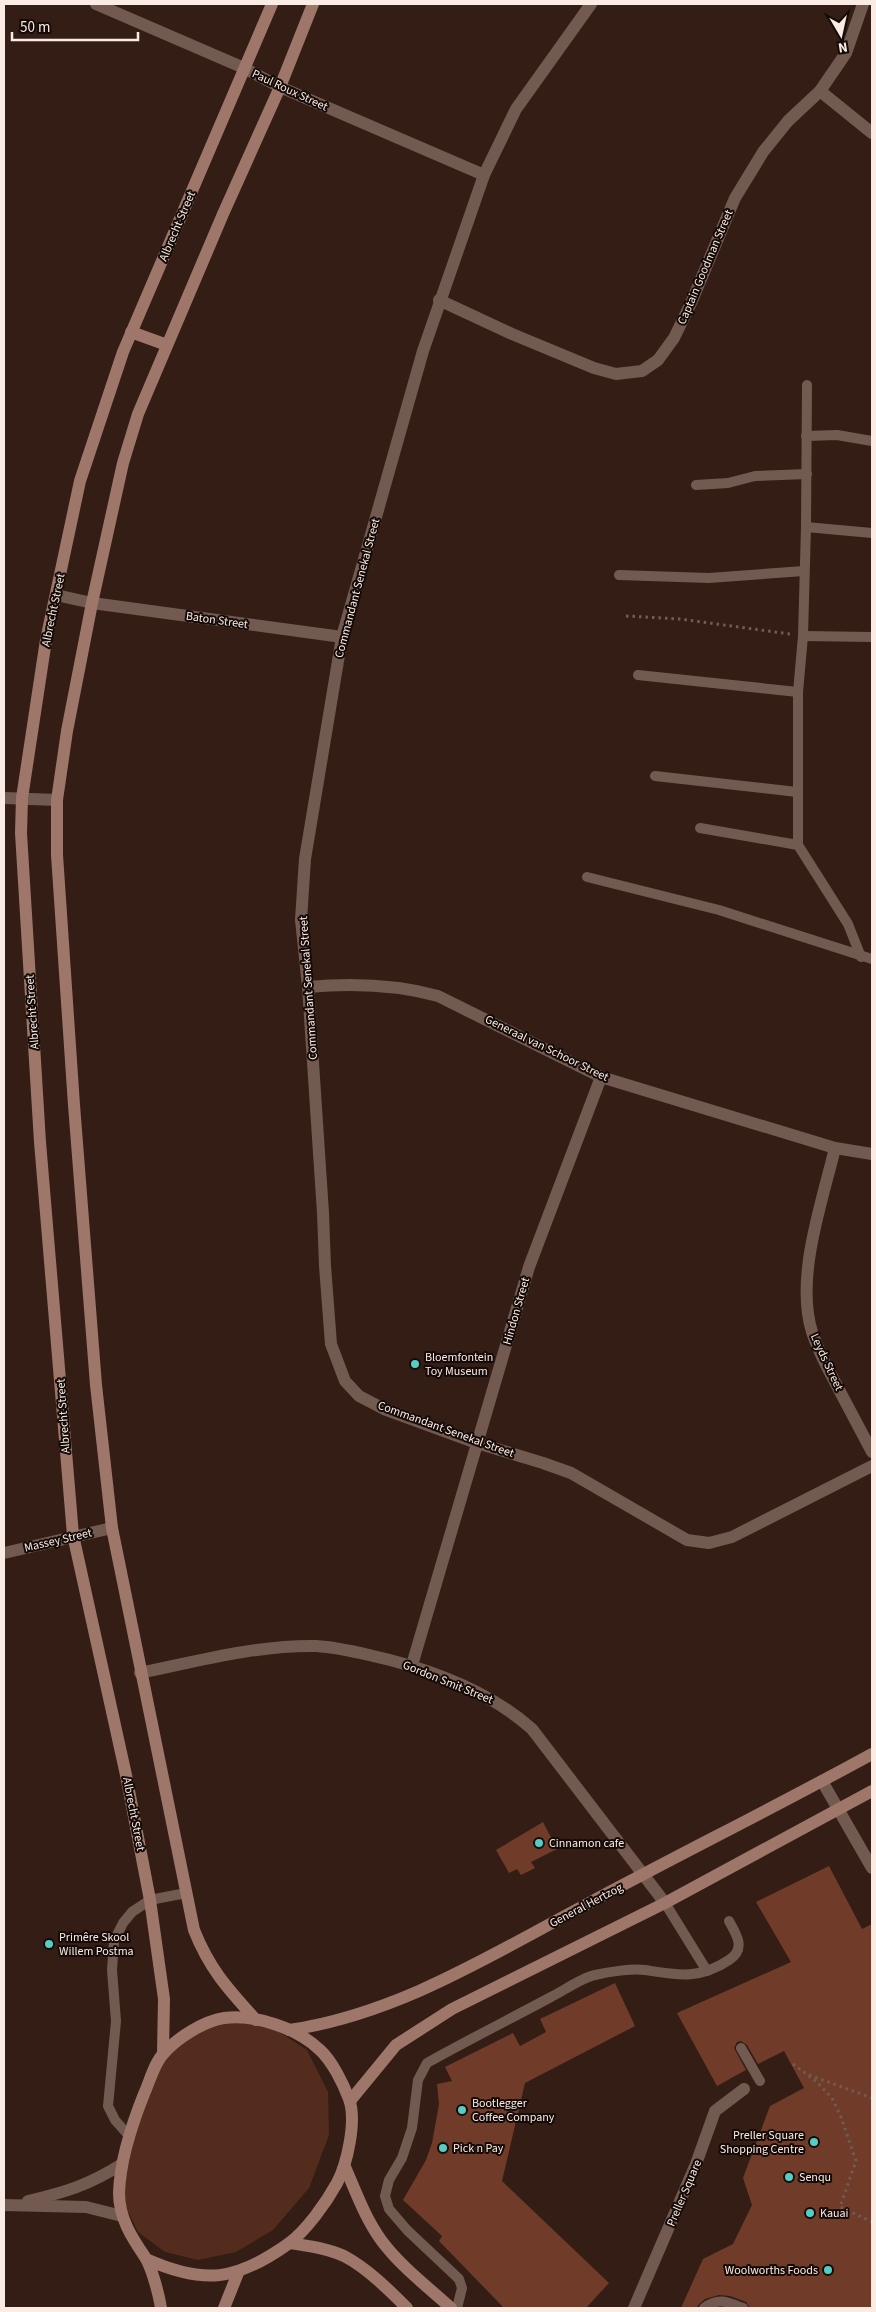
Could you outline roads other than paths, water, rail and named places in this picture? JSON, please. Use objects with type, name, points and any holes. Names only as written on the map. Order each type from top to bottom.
[{"type":"street","name":"Paul Roux Street","points":[[96,4],[244,68],[280,87],[484,175]]},
{"type":"street","name":"Albrecht Street","points":[[163,2053],[164,1999],[150,1900],[124,1765],[73,1536],[40,1142],[21,833],[22,798],[46,640],[80,481],[99,420],[131,332],[272,4]]},
{"type":"street","points":[[256,2020],[220,1980],[204,1956],[194,1930],[140,1673],[112,1528],[96,1385],[74,1105],[57,855],[57,800],[67,731],[92,603],[123,463],[138,414],[280,87],[313,4]]},
{"type":"street","name":"Commandant Senekal Street","points":[[591,4],[516,109],[484,175],[439,300],[342,637],[306,859],[301,920],[308,987],[325,1266],[332,1344],[345,1381],[359,1396],[384,1409],[477,1443],[543,1462],[571,1473],[687,1540],[709,1544],[732,1537],[761,1525],[872,1466]]},
{"type":"street","name":"Captain Goodman Street","points":[[439,300],[594,368],[616,374],[642,371],[658,360],[674,338],[691,304],[735,198],[763,152],[788,121],[820,91],[846,52],[863,4]]},
{"type":"street","points":[[820,91],[872,133]]},
{"type":"street","points":[[131,332],[167,345]]},
{"type":"street","name":"Baton Street","points":[[56,596],[92,603],[342,637]]},
{"type":"street","points":[[4,798],[57,800]]},
{"type":"street","name":"Generaal van Schoor Street","points":[[308,987],[347,983],[381,985],[412,989],[438,996],[601,1077],[835,1148],[872,1154]]},
{"type":"street","name":"Hindon Street","points":[[412,1665],[529,1267],[601,1077]]},
{"type":"street","name":"Leyds Street","points":[[835,1148],[811,1254],[807,1278],[807,1304],[811,1330],[818,1351],[872,1452]]},
{"type":"street","name":"Massey Street","points":[[4,1553],[112,1528]]},
{"type":"street","name":"Gordon Smit Street","points":[[140,1673],[277,1648],[318,1646],[412,1665],[487,1696],[511,1711],[532,1730],[644,1874],[664,1903]]},
{"type":"street","name":"General Hertzog","points":[[289,2030],[332,2023],[396,2002],[872,1754]]},
{"type":"street","points":[[822,1781],[872,1868]]},
{"type":"street","points":[[350,2101],[396,2045],[452,2009],[664,1903],[872,1791]]},
{"type":"street","points":[[146,2259],[170,2270],[193,2276],[238,2273],[290,2243],[319,2211],[332,2193],[345,2167],[351,2127],[350,2101],[332,2067],[320,2050],[289,2030],[256,2020],[236,2017],[221,2018],[182,2038],[163,2053],[140,2103],[122,2164],[119,2195],[122,2216],[135,2246],[146,2259],[161,2308]]},
{"type":"street","name":"Preller Square","points":[[634,2308],[696,2164],[715,2111],[725,2101],[744,2089]]},
{"type":"street","points":[[9,2205],[74,2190],[122,2164]]},
{"type":"street","points":[[345,2167],[366,2216],[382,2241],[400,2262],[451,2308]]},
{"type":"street","points":[[9,2205],[86,2207],[122,2216]]},
{"type":"street","points":[[290,2243],[317,2247],[343,2256],[361,2267],[407,2308]]},
{"type":"street","points":[[224,2308],[238,2273]]},
{"type":"lane","points":[[807,385],[803,636],[798,692],[798,845],[848,924],[861,957]]},
{"type":"lane","points":[[806,436],[837,436],[872,441]]},
{"type":"lane","points":[[696,485],[728,483],[755,476],[807,474]]},
{"type":"lane","points":[[806,527],[872,533]]},
{"type":"lane","points":[[619,575],[709,578],[804,571]]},
{"type":"lane","points":[[803,636],[872,637]]},
{"type":"lane","points":[[638,675],[798,692]]},
{"type":"lane","points":[[655,776],[797,792]]},
{"type":"lane","points":[[700,828],[798,845]]},
{"type":"lane","points":[[587,877],[719,910],[872,959]]},
{"type":"lane","points":[[130,2137],[115,2120],[108,2106],[116,2021],[112,1970],[114,1941],[128,1917],[150,1900],[186,1893]]},
{"type":"lane","points":[[664,1903],[707,1970]]},
{"type":"lane","points":[[457,2308],[462,2288],[459,2279],[408,2230],[390,2209],[385,2196],[389,2180],[402,2158],[412,2128],[418,2080],[427,2063],[594,1975],[643,1970],[681,1976],[707,1970],[730,1960],[737,1952],[738,1938],[729,1922]]},
{"type":"lane","points":[[741,2048],[760,2081]]},
{"type":"lane","points":[[704,2308],[717,2301],[726,2301],[743,2308]]},
{"type":"place","name":"Bloemfontein Toy Museum","points":[[415,1364]]},
{"type":"place","name":"Cinnamon cafe","points":[[539,1843]]},
{"type":"place","name":"Primêre Skool Willem Postma","points":[[49,1944]]},
{"type":"place","name":"Bootlegger Coffee Company","points":[[462,2110]]},
{"type":"place","name":"Preller Square Shopping Centre","points":[[814,2142]]},
{"type":"place","name":"Pick n Pay","points":[[443,2148]]},
{"type":"place","name":"Senqu","points":[[789,2177]]},
{"type":"place","name":"Kauai","points":[[810,2213]]},
{"type":"place","name":"Woolworths Foods","points":[[828,2270]]}]
